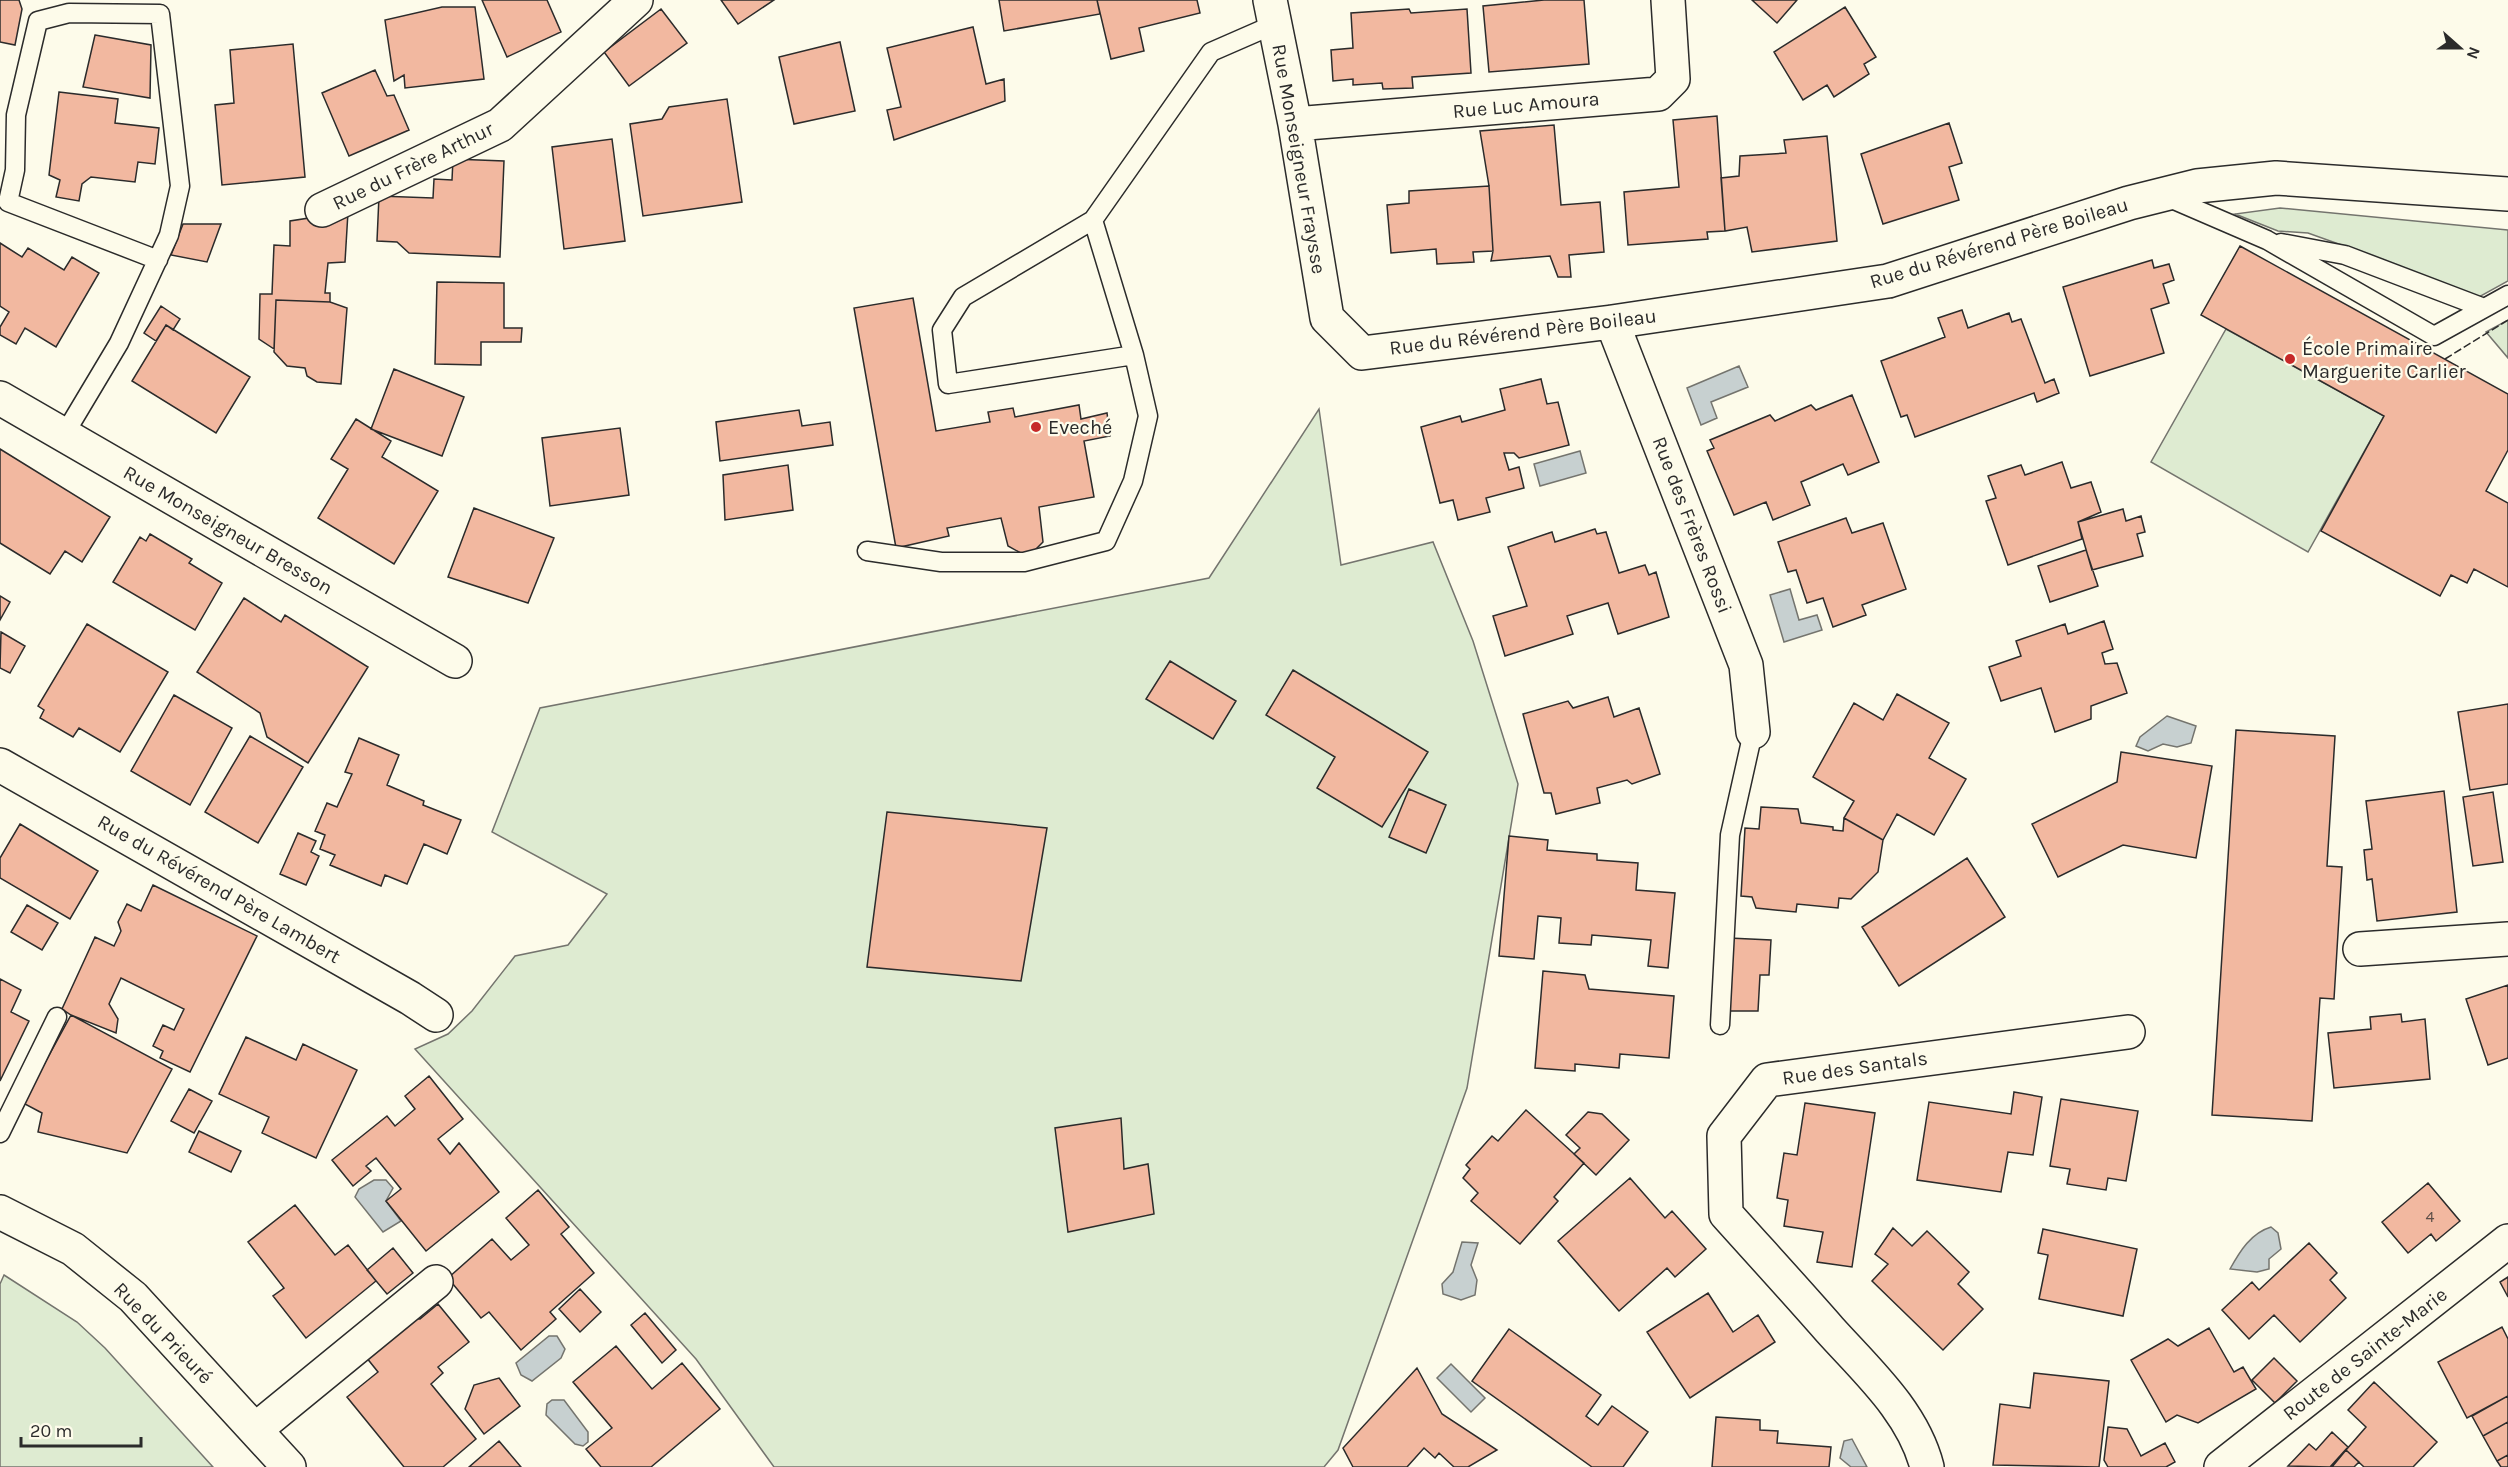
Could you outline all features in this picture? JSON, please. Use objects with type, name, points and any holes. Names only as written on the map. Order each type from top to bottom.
[{"type":"street","name":"Rue du Frère Arthur","points":[[322,210],[500,125],[636,0]]},
{"type":"street","name":"Rue Luc Amoura","points":[[1295,124],[1658,94],[1673,79],[1668,0]]},
{"type":"street","name":"Rue Monseigneur Fraysse","points":[[1273,12],[1295,124],[1327,318]]},
{"type":"street","name":"Rue du Révérend Père Boileau","points":[[1327,318],[1362,353],[1612,322],[1888,281],[2160,194],[2197,186],[2276,178],[2508,194]]},
{"type":"street","name":"Rue des Frères Rossi","points":[[1612,322],[1746,664],[1753,732]]},
{"type":"street","name":"Rue Monseigneur Bresson","points":[[0,398],[455,661]]},
{"type":"street","name":"Rue du Révérend Père Lambert","points":[[0,765],[410,998],[436,1015]]},
{"type":"street","points":[[2360,949],[2508,939]]},
{"type":"street","name":"Rue des Santals","points":[[1927,1467],[1906,1419],[1882,1385],[1726,1214],[1724,1136],[1767,1080],[2128,1032]]},
{"type":"street","name":"Rue du Prieuré","points":[[0,1212],[73,1249],[133,1297],[289,1467]]},
{"type":"street","name":"Route de Sainte-Marie","points":[[2222,1467],[2508,1241]]},
{"type":"street","points":[[255,1430],[436,1282]]},
{"type":"lane","points":[[1134,355],[948,384],[942,330],[963,297],[1093,220],[1211,52],[1273,12]]},
{"type":"lane","points":[[64,435],[119,343],[158,260],[169,235],[180,186],[160,14],[69,13],[38,21],[16,115],[15,170],[8,202],[158,260]]},
{"type":"lane","points":[[2160,194],[2267,240],[2434,336],[2508,295]]},
{"type":"lane","points":[[867,551],[941,562],[1024,562],[1106,541],[1133,481],[1148,416],[1134,355],[1093,220]]},
{"type":"lane","points":[[2267,240],[2345,255],[2484,308]]},
{"type":"lane","points":[[1720,1025],[1730,835],[1753,732]]},
{"type":"lane","points":[[0,1133],[57,1017]]},
{"type":"green space","points":[[2280,208],[2508,230],[2508,281],[2479,297],[2308,233],[2278,231],[2235,214]]},
{"type":"green space","points":[[2508,320],[2508,358],[2486,332]]},
{"type":"green space","points":[[2226,329],[2384,416],[2308,552],[2151,462]]},
{"type":"green space","points":[[1319,409],[1341,565],[1433,542],[1473,641],[1518,784],[1467,1088],[1338,1450],[1324,1467],[774,1467],[696,1359],[415,1049],[448,1034],[472,1011],[515,956],[568,945],[607,894],[492,832],[540,708],[1209,578]]},
{"type":"green space","points":[[4,1275],[77,1322],[105,1348],[213,1467],[0,1467],[0,1284]]},
{"type":"shaded area","points":[[1739,366],[1748,387],[1711,402],[1717,418],[1701,425],[1687,388]]},
{"type":"shaded area","points":[[1580,451],[1586,473],[1540,486],[1534,464]]},
{"type":"shaded area","points":[[1790,589],[1799,620],[1817,615],[1822,630],[1784,642],[1770,595]]},
{"type":"shaded area","points":[[2167,716],[2196,726],[2191,743],[2177,747],[2163,744],[2148,751],[2136,746],[2140,737]]},
{"type":"shaded area","points":[[374,1180],[386,1180],[393,1188],[386,1201],[401,1221],[383,1232],[355,1197],[359,1189]]},
{"type":"shaded area","points":[[2271,1227],[2278,1233],[2281,1249],[2269,1259],[2269,1269],[2257,1272],[2230,1269],[2252,1238]]},
{"type":"shaded area","points":[[1462,1242],[1478,1243],[1471,1265],[1477,1280],[1475,1295],[1461,1300],[1443,1294],[1442,1284],[1453,1272]]},
{"type":"shaded area","points":[[549,1336],[557,1336],[565,1349],[561,1358],[532,1381],[521,1375],[516,1363]]},
{"type":"shaded area","points":[[1451,1364],[1485,1398],[1471,1412],[1437,1378]]},
{"type":"shaded area","points":[[552,1400],[564,1400],[588,1432],[588,1442],[583,1446],[575,1444],[546,1415],[547,1404]]},
{"type":"shaded area","points":[[1852,1439],[1867,1467],[1851,1467],[1840,1458],[1844,1441]]},
{"type":"building","points":[[0,0],[19,0],[22,9],[15,45],[0,42]]},
{"type":"building","points":[[482,0],[547,0],[561,32],[507,57]]},
{"type":"building","points":[[721,0],[774,0],[738,24]]},
{"type":"building","points":[[999,0],[1097,0],[1100,14],[1004,31]]},
{"type":"building","points":[[1097,0],[1197,0],[1200,13],[1139,28],[1144,51],[1111,59]]},
{"type":"building","points":[[1544,0],[1584,0],[1589,64],[1489,72],[1483,6]]},
{"type":"building","points":[[1752,0],[1797,0],[1777,23]]},
{"type":"building","points":[[442,7],[475,7],[484,79],[405,88],[404,75],[394,81],[385,20]]},
{"type":"building","points":[[1845,7],[1876,57],[1864,64],[1869,74],[1834,97],[1827,85],[1803,100],[1774,52]]},
{"type":"building","points":[[661,9],[687,43],[629,86],[604,52]]},
{"type":"building","points":[[1409,9],[1411,13],[1467,9],[1471,73],[1412,77],[1413,88],[1383,89],[1382,83],[1353,85],[1353,79],[1333,81],[1331,50],[1353,48],[1351,13]]},
{"type":"building","points":[[973,27],[986,84],[1004,79],[1005,101],[894,140],[887,110],[901,107],[887,48]]},
{"type":"building","points":[[95,35],[151,45],[150,98],[83,87]]},
{"type":"building","points":[[840,42],[855,111],[794,124],[779,57]]},
{"type":"building","points":[[293,44],[305,177],[222,185],[215,105],[234,103],[230,50]]},
{"type":"building","points":[[375,70],[387,96],[394,95],[409,130],[349,156],[322,93]]},
{"type":"building","points":[[59,92],[118,99],[115,123],[159,128],[155,164],[138,162],[135,182],[91,177],[82,184],[79,201],[56,197],[60,180],[49,175]]},
{"type":"building","points":[[727,99],[742,202],[643,216],[630,124],[662,119],[669,107]]},
{"type":"building","points":[[1717,116],[1725,231],[1707,232],[1708,239],[1628,245],[1624,192],[1679,187],[1673,120]]},
{"type":"building","points":[[1949,123],[1962,163],[1949,167],[1959,200],[1883,224],[1861,154]]},
{"type":"building","points":[[1554,125],[1561,205],[1600,202],[1604,252],[1569,255],[1571,277],[1558,277],[1550,256],[1491,261],[1493,251],[1489,186],[1480,131]]},
{"type":"building","points":[[1827,136],[1837,241],[1752,252],[1747,227],[1725,231],[1721,178],[1739,176],[1740,156],[1786,153],[1784,140]]},
{"type":"building","points":[[612,139],[625,241],[564,249],[552,147]]},
{"type":"building","points":[[453,159],[504,161],[500,257],[409,253],[397,242],[377,241],[379,196],[433,198],[434,179],[452,180]]},
{"type":"building","points":[[1489,186],[1493,251],[1473,252],[1474,262],[1437,264],[1436,249],[1391,253],[1387,205],[1409,203],[1409,191]]},
{"type":"building","points":[[348,212],[345,262],[328,263],[325,293],[330,293],[330,302],[276,300],[274,349],[259,339],[260,294],[272,294],[274,245],[290,246],[290,221]]},
{"type":"building","points":[[183,224],[221,224],[207,262],[171,255]]},
{"type":"building","points":[[0,243],[22,257],[28,248],[64,270],[72,257],[99,273],[56,347],[25,328],[16,344],[0,335],[0,327],[9,312],[0,306]]},
{"type":"building","points":[[2240,246],[2508,394],[2508,450],[2486,491],[2508,503],[2508,587],[2474,569],[2467,583],[2451,575],[2440,596],[2321,531],[2384,416],[2201,315]]},
{"type":"building","points":[[2152,260],[2154,268],[2169,264],[2174,280],[2163,284],[2169,303],[2151,309],[2164,353],[2090,376],[2063,287]]},
{"type":"building","points":[[437,282],[504,283],[504,328],[522,328],[521,342],[481,342],[481,365],[435,364]]},
{"type":"building","name":"Eveché","points":[[913,298],[936,431],[990,422],[988,412],[1013,408],[1015,417],[1079,405],[1081,419],[1107,413],[1110,436],[1084,441],[1094,497],[1039,507],[1043,542],[1028,557],[1008,546],[1001,518],[947,528],[949,536],[896,548],[854,308]]},
{"type":"building","points":[[276,300],[330,302],[347,308],[341,384],[317,382],[307,376],[305,368],[287,366],[274,352]]},
{"type":"building","points":[[161,306],[180,319],[173,330],[166,325],[156,341],[144,333]]},
{"type":"building","points":[[1962,310],[1968,328],[2009,313],[2012,322],[2021,319],[2045,383],[2054,379],[2059,393],[2037,402],[2034,393],[1915,437],[1907,415],[1901,417],[1881,361],[1945,337],[1938,318]]},
{"type":"building","points":[[166,325],[250,377],[216,433],[132,381]]},
{"type":"building","points":[[394,369],[464,397],[442,456],[371,429]]},
{"type":"building","points":[[1541,379],[1547,404],[1558,402],[1569,445],[1519,458],[1514,453],[1504,453],[1509,470],[1519,467],[1524,488],[1486,498],[1490,512],[1458,520],[1453,500],[1440,503],[1421,427],[1460,416],[1462,422],[1505,410],[1500,389]]},
{"type":"building","points":[[1852,395],[1879,462],[1848,475],[1843,464],[1801,482],[1810,505],[1773,520],[1766,502],[1734,515],[1707,451],[1714,448],[1710,440],[1770,415],[1775,421],[1811,405],[1816,410]]},
{"type":"building","points":[[799,410],[802,426],[830,422],[833,445],[720,461],[716,422]]},
{"type":"building","points":[[356,419],[391,441],[382,457],[438,491],[394,564],[318,518],[348,469],[331,459]]},
{"type":"building","points":[[620,428],[629,495],[550,506],[542,438]]},
{"type":"building","points":[[0,449],[110,517],[82,562],[65,551],[50,574],[0,543]]},
{"type":"building","points":[[2062,462],[2071,488],[2091,482],[2101,512],[2078,522],[2082,539],[2008,565],[1986,501],[1996,498],[1988,476],[2021,465],[2025,475]]},
{"type":"building","points":[[788,465],[793,510],[725,520],[723,475]]},
{"type":"building","points":[[474,508],[554,538],[528,603],[448,577]]},
{"type":"building","points":[[2123,509],[2126,521],[2141,516],[2145,532],[2137,534],[2143,556],[2092,570],[2078,522]]},
{"type":"building","points":[[1846,518],[1852,533],[1883,523],[1906,589],[1862,605],[1866,615],[1833,627],[1823,598],[1807,603],[1796,570],[1788,572],[1778,542]]},
{"type":"building","points":[[1595,529],[1597,534],[1606,532],[1619,573],[1645,565],[1649,575],[1656,572],[1669,617],[1618,634],[1608,603],[1567,616],[1573,634],[1505,656],[1493,616],[1527,606],[1508,547],[1552,532],[1555,542]]},
{"type":"building","points":[[150,534],[192,559],[189,563],[222,583],[195,630],[113,582],[140,537],[146,541]]},
{"type":"building","points":[[2086,550],[2098,586],[2050,602],[2038,566]]},
{"type":"building","points":[[0,596],[10,602],[0,620]]},
{"type":"building","points":[[244,598],[281,622],[285,615],[368,667],[308,763],[267,737],[260,713],[197,672]]},
{"type":"building","points":[[2104,621],[2113,649],[2102,653],[2105,664],[2117,663],[2127,693],[2091,706],[2091,719],[2055,732],[2041,688],[2001,701],[1989,667],[2021,656],[2016,641],[2065,624],[2068,634]]},
{"type":"building","points":[[87,624],[168,672],[120,752],[79,728],[73,737],[40,718],[44,710],[38,706]]},
{"type":"building","points":[[1,632],[25,646],[10,673],[0,668]]},
{"type":"building","points":[[1170,661],[1236,701],[1213,739],[1146,699]]},
{"type":"building","points":[[1293,670],[1428,752],[1382,827],[1317,788],[1335,757],[1266,715]]},
{"type":"building","points":[[1897,694],[1949,723],[1929,758],[1966,779],[1934,835],[1897,814],[1883,840],[1844,818],[1854,801],[1813,777],[1854,703],[1883,720]]},
{"type":"building","points":[[174,695],[232,728],[190,805],[131,771]]},
{"type":"building","points":[[1608,697],[1614,717],[1639,708],[1660,774],[1632,784],[1627,780],[1597,788],[1600,803],[1556,814],[1551,793],[1544,793],[1523,714],[1568,701],[1573,708]]},
{"type":"building","points":[[2508,704],[2508,784],[2470,790],[2458,712]]},
{"type":"building","points":[[2236,730],[2335,736],[2327,866],[2342,867],[2334,999],[2320,998],[2312,1121],[2212,1115]]},
{"type":"building","points":[[250,736],[303,767],[258,843],[205,812]]},
{"type":"building","points":[[359,738],[399,755],[387,785],[424,801],[423,805],[461,820],[447,854],[424,844],[407,884],[385,875],[381,886],[330,865],[335,855],[320,849],[325,835],[315,831],[327,803],[337,807],[352,774],[345,772]]},
{"type":"building","points":[[2121,752],[2212,766],[2196,858],[2123,845],[2058,877],[2032,824],[2117,782]]},
{"type":"building","points":[[1409,789],[1446,805],[1426,853],[1389,837]]},
{"type":"building","points":[[2444,791],[2457,912],[2377,921],[2372,879],[2367,880],[2364,850],[2372,849],[2366,801]]},
{"type":"building","points":[[2493,792],[2503,862],[2473,866],[2463,797]]},
{"type":"building","points":[[1761,807],[1798,809],[1801,823],[1833,827],[1833,830],[1843,831],[1844,818],[1883,840],[1878,872],[1851,899],[1839,898],[1838,908],[1797,904],[1796,912],[1756,908],[1752,897],[1741,896],[1745,828],[1759,829]]},
{"type":"building","points":[[887,812],[1047,828],[1021,981],[867,967]]},
{"type":"building","points":[[20,824],[98,871],[70,919],[0,878],[0,858]]},
{"type":"building","points":[[298,833],[316,841],[311,852],[319,856],[306,885],[280,874]]},
{"type":"building","points":[[1509,836],[1548,840],[1547,850],[1597,854],[1597,860],[1638,863],[1636,890],[1675,893],[1668,968],[1648,966],[1651,940],[1592,935],[1591,945],[1559,943],[1561,918],[1538,916],[1534,959],[1499,956]]},
{"type":"building","points":[[1967,858],[2005,917],[1899,986],[1862,927]]},
{"type":"building","points":[[153,885],[257,936],[190,1072],[160,1058],[163,1051],[153,1046],[163,1025],[174,1030],[184,1009],[121,978],[109,1004],[118,1019],[116,1033],[71,1015],[62,1009],[95,937],[114,946],[121,931],[118,922],[127,904],[141,911]]},
{"type":"building","points":[[27,905],[58,923],[42,950],[11,932]]},
{"type":"building","points":[[1729,938],[1771,940],[1769,975],[1760,975],[1758,1011],[1727,1011]]},
{"type":"building","points":[[1543,971],[1585,975],[1589,989],[1674,996],[1669,1058],[1620,1054],[1619,1068],[1575,1064],[1575,1071],[1535,1068]]},
{"type":"building","points":[[0,979],[21,990],[11,1012],[29,1021],[0,1081]]},
{"type":"building","points":[[2508,985],[2508,1058],[2488,1065],[2466,999]]},
{"type":"building","points":[[2401,1014],[2402,1022],[2425,1019],[2430,1079],[2334,1088],[2328,1033],[2371,1029],[2370,1017]]},
{"type":"building","points":[[71,1015],[172,1069],[127,1153],[38,1132],[42,1113],[23,1103]]},
{"type":"building","points":[[246,1037],[296,1060],[303,1044],[357,1070],[316,1158],[262,1133],[269,1117],[219,1094]]},
{"type":"building","points":[[429,1076],[463,1119],[438,1139],[450,1154],[459,1143],[499,1192],[426,1251],[386,1201],[401,1189],[376,1158],[366,1166],[371,1171],[353,1186],[332,1160],[387,1116],[395,1126],[415,1109],[405,1096]]},
{"type":"building","points":[[189,1089],[212,1101],[194,1133],[171,1121]]},
{"type":"building","points":[[2014,1092],[2042,1097],[2033,1155],[2008,1152],[2001,1192],[1917,1180],[1929,1102],[2011,1114]]},
{"type":"building","points":[[2061,1099],[2138,1111],[2126,1181],[2108,1178],[2106,1190],[2067,1184],[2070,1169],[2050,1166]]},
{"type":"building","points":[[1805,1103],[1875,1113],[1852,1267],[1817,1262],[1823,1232],[1784,1226],[1788,1200],[1777,1198],[1784,1153],[1797,1155]]},
{"type":"building","points":[[1526,1110],[1584,1163],[1554,1197],[1558,1201],[1520,1244],[1471,1201],[1478,1193],[1463,1178],[1470,1169],[1466,1165],[1492,1136],[1498,1141]]},
{"type":"building","points":[[1588,1112],[1602,1114],[1629,1140],[1596,1175],[1574,1154],[1580,1148],[1566,1135]]},
{"type":"building","points":[[1121,1118],[1124,1169],[1148,1164],[1154,1214],[1068,1232],[1055,1128]]},
{"type":"building","points":[[199,1131],[241,1151],[231,1172],[189,1152]]},
{"type":"building","points":[[1630,1178],[1665,1218],[1672,1211],[1706,1249],[1675,1277],[1667,1268],[1619,1311],[1558,1241]]},
{"type":"building","points":[[2428,1183],[2460,1221],[2436,1241],[2431,1234],[2408,1253],[2382,1222]]},
{"type":"building","points":[[538,1190],[569,1227],[561,1234],[594,1273],[550,1312],[556,1319],[521,1350],[489,1312],[481,1318],[448,1278],[492,1239],[511,1260],[529,1245],[506,1218]]},
{"type":"building","points":[[295,1205],[335,1255],[348,1245],[376,1281],[306,1338],[273,1296],[284,1288],[248,1242]]},
{"type":"building","points":[[1893,1228],[1912,1246],[1927,1231],[1969,1272],[1958,1284],[1983,1309],[1943,1350],[1872,1281],[1888,1264],[1875,1254]]},
{"type":"building","points":[[2043,1229],[2137,1249],[2123,1316],[2039,1299],[2048,1255],[2038,1253]]},
{"type":"building","points":[[2309,1243],[2337,1273],[2330,1280],[2346,1298],[2300,1342],[2274,1315],[2249,1339],[2222,1310],[2252,1282],[2259,1290]]},
{"type":"building","points":[[393,1248],[413,1273],[387,1294],[367,1270]]},
{"type":"building","points":[[2508,1277],[2508,1297],[2500,1282]]},
{"type":"building","points":[[580,1289],[601,1312],[580,1332],[559,1309]]},
{"type":"building","points":[[1708,1293],[1733,1332],[1758,1315],[1775,1342],[1690,1398],[1647,1332]]},
{"type":"building","points":[[438,1304],[469,1342],[438,1367],[443,1373],[431,1384],[476,1439],[443,1467],[404,1467],[347,1397],[378,1372],[362,1352],[404,1317],[420,1319]]},
{"type":"building","points":[[645,1313],[676,1350],[662,1363],[631,1325]]},
{"type":"building","points":[[2502,1327],[2508,1339],[2508,1396],[2467,1418],[2438,1362]]},
{"type":"building","points":[[2209,1328],[2234,1372],[2243,1367],[2256,1389],[2198,1423],[2177,1415],[2166,1422],[2131,1360],[2168,1339],[2178,1346]]},
{"type":"building","points":[[1509,1329],[1601,1395],[1586,1416],[1598,1425],[1612,1406],[1648,1432],[1623,1467],[1592,1467],[1472,1381]]},
{"type":"building","points":[[616,1346],[652,1389],[682,1363],[720,1409],[651,1467],[601,1467],[586,1449],[612,1428],[573,1382]]},
{"type":"building","points":[[2274,1358],[2297,1381],[2275,1403],[2252,1380]]},
{"type":"building","points":[[1417,1368],[1442,1414],[1497,1450],[1468,1467],[1454,1467],[1439,1453],[1435,1458],[1424,1448],[1407,1467],[1353,1467],[1343,1448]]},
{"type":"building","points":[[2034,1373],[2109,1381],[2099,1467],[1993,1465],[2000,1404],[2030,1408]]},
{"type":"building","points":[[499,1378],[520,1406],[484,1434],[465,1409],[474,1385]]},
{"type":"building","points":[[2374,1382],[2437,1442],[2413,1467],[2364,1467],[2346,1450],[2366,1427],[2348,1410]]},
{"type":"building","points":[[2508,1396],[2508,1422],[2483,1436],[2472,1416]]},
{"type":"building","points":[[1716,1417],[1760,1420],[1760,1430],[1778,1431],[1777,1443],[1831,1447],[1829,1467],[1712,1467]]},
{"type":"building","points":[[2508,1422],[2508,1455],[2497,1461],[2483,1436]]},
{"type":"building","points":[[2108,1427],[2127,1429],[2141,1456],[2165,1443],[2175,1462],[2166,1467],[2108,1467],[2104,1460]]},
{"type":"building","points":[[2332,1432],[2348,1447],[2330,1467],[2288,1466],[2309,1444],[2316,1450]]},
{"type":"building","points":[[499,1441],[521,1467],[469,1467]]},
{"type":"building","points":[[2346,1450],[2359,1462],[2354,1467],[2332,1467]]},
{"type":"building","points":[[2508,1455],[2508,1467],[2501,1467],[2497,1461]]},
{"type":"fence","points":[[2445,359],[2508,320]]},
{"type":"place","name":"École Primaire Marguerite Carlier","points":[[2290,359]]},
{"type":"place","name":"Eveché","points":[[1036,427]]}]
